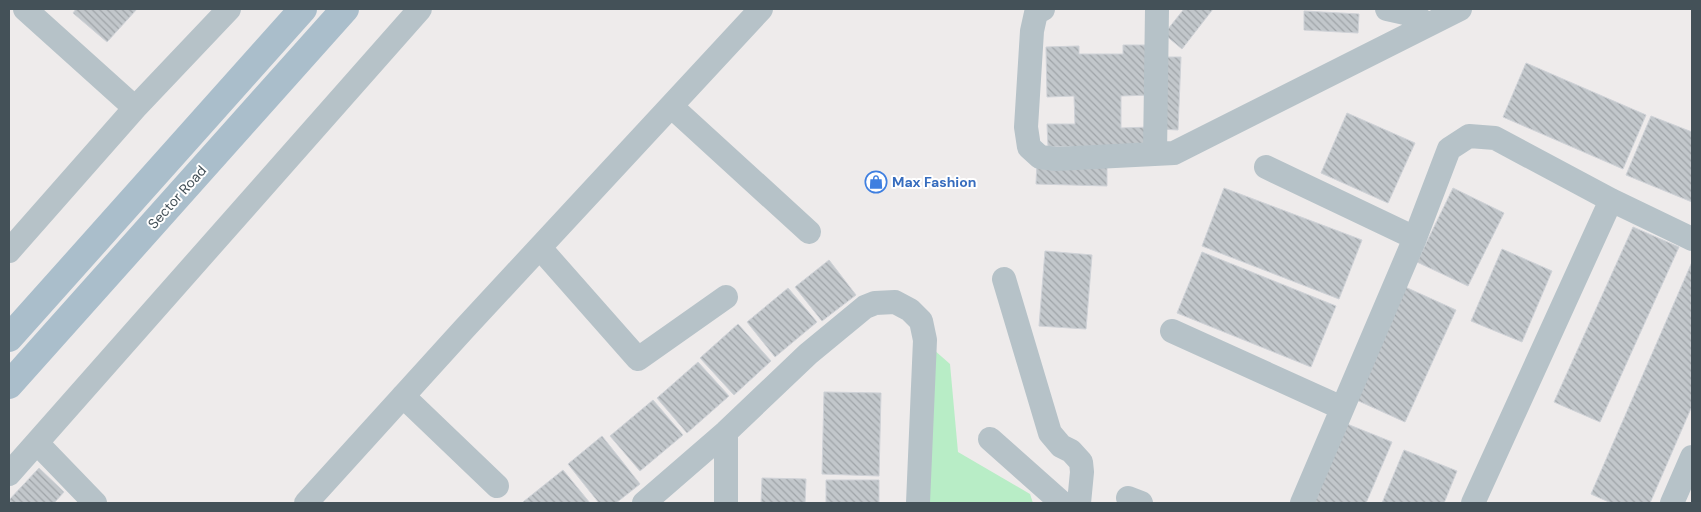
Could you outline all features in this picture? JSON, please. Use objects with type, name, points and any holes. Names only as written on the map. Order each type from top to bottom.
[{"type":"main road","points":[[9,338],[303,9]]},
{"type":"main road","name":"Sector Road","points":[[9,386],[338,11]]},
{"type":"street","points":[[24,9],[135,108]]},
{"type":"street","points":[[9,251],[135,108],[229,9]]},
{"type":"street","points":[[9,474],[280,165],[420,9]]},
{"type":"street","points":[[306,503],[762,9]]},
{"type":"street","points":[[1043,9],[1036,13],[1032,31],[1026,127],[1029,147],[1040,158],[1174,153],[1419,16],[1460,9]]},
{"type":"street","points":[[1155,154],[1157,9]]},
{"type":"street","points":[[1387,9],[1419,16]]},
{"type":"street","points":[[671,106],[809,232]]},
{"type":"street","points":[[1302,503],[1415,238],[1448,148],[1469,136],[1494,138],[1611,200],[1692,239]]},
{"type":"street","points":[[1266,168],[1415,238]]},
{"type":"street","points":[[1473,503],[1611,200]]},
{"type":"street","points":[[540,248],[638,359],[726,297]]},
{"type":"street","points":[[1004,279],[1050,433],[1061,446],[1071,451],[1081,462],[1079,503]]},
{"type":"street","points":[[644,503],[726,432],[808,354],[848,319],[865,307],[875,303],[895,302],[910,310],[921,320],[925,340],[918,503]]},
{"type":"street","points":[[1172,331],[1342,408]]},
{"type":"street","points":[[403,396],[497,486]]},
{"type":"street","points":[[726,432],[726,503]]},
{"type":"street","points":[[990,440],[1062,503]]},
{"type":"street","points":[[37,442],[95,503]]},
{"type":"street","points":[[1672,503],[1692,458]]},
{"type":"green space","points":[[925,342],[950,364],[958,452],[1030,494],[1033,503],[925,503]]},
{"type":"building","points":[[76,9],[137,9],[107,42],[73,13]]},
{"type":"building","points":[[1184,9],[1213,9],[1182,49],[1164,34]]},
{"type":"building","points":[[1304,11],[1359,14],[1358,33],[1304,30]]},
{"type":"building","points":[[1123,45],[1149,45],[1150,95],[1121,96],[1121,128],[1151,127],[1151,145],[1048,147],[1047,124],[1075,124],[1074,96],[1047,97],[1046,47],[1079,46],[1079,54],[1123,54]]},
{"type":"building","points":[[1161,57],[1181,57],[1178,130],[1159,129]]},
{"type":"building","points":[[1526,63],[1646,115],[1623,169],[1503,117]]},
{"type":"building","points":[[1347,113],[1415,143],[1388,203],[1321,173]]},
{"type":"building","points":[[1651,116],[1692,132],[1692,202],[1626,175]]},
{"type":"building","points":[[1037,161],[1107,164],[1107,186],[1036,184]]},
{"type":"building","points":[[1224,188],[1362,240],[1339,299],[1202,246]]},
{"type":"building","points":[[1453,188],[1504,213],[1468,286],[1417,262]]},
{"type":"building","points":[[1633,227],[1679,247],[1600,422],[1554,402]]},
{"type":"building","points":[[1502,249],[1552,271],[1522,342],[1471,321]]},
{"type":"building","points":[[1045,251],[1092,255],[1086,329],[1039,326]]},
{"type":"building","points":[[1202,252],[1336,306],[1311,367],[1177,313]]},
{"type":"building","points":[[829,260],[856,295],[822,321],[795,287]]},
{"type":"building","points":[[1692,262],[1692,406],[1650,503],[1611,503],[1591,494]]},
{"type":"building","points":[[1403,286],[1456,310],[1405,422],[1352,398]]},
{"type":"building","points":[[788,288],[817,322],[775,357],[747,322]]},
{"type":"building","points":[[738,324],[771,361],[734,395],[700,358]]},
{"type":"building","points":[[698,362],[729,396],[687,433],[657,398]]},
{"type":"building","points":[[824,392],[881,393],[879,476],[822,474]]},
{"type":"building","points":[[653,400],[683,435],[640,471],[610,436]]},
{"type":"building","points":[[1347,424],[1392,442],[1366,503],[1314,503]]},
{"type":"building","points":[[602,436],[640,484],[616,503],[599,503],[568,464]]},
{"type":"building","points":[[1404,450],[1457,471],[1444,503],[1382,503]]},
{"type":"building","points":[[39,468],[64,492],[54,503],[9,503],[9,500]]},
{"type":"building","points":[[563,470],[590,503],[523,503],[523,502]]},
{"type":"building","points":[[762,478],[806,479],[805,503],[761,503]]},
{"type":"building","points":[[826,480],[879,480],[879,503],[826,503]]},
{"type":"place","name":"Max Fashion","points":[[876,182]]}]
